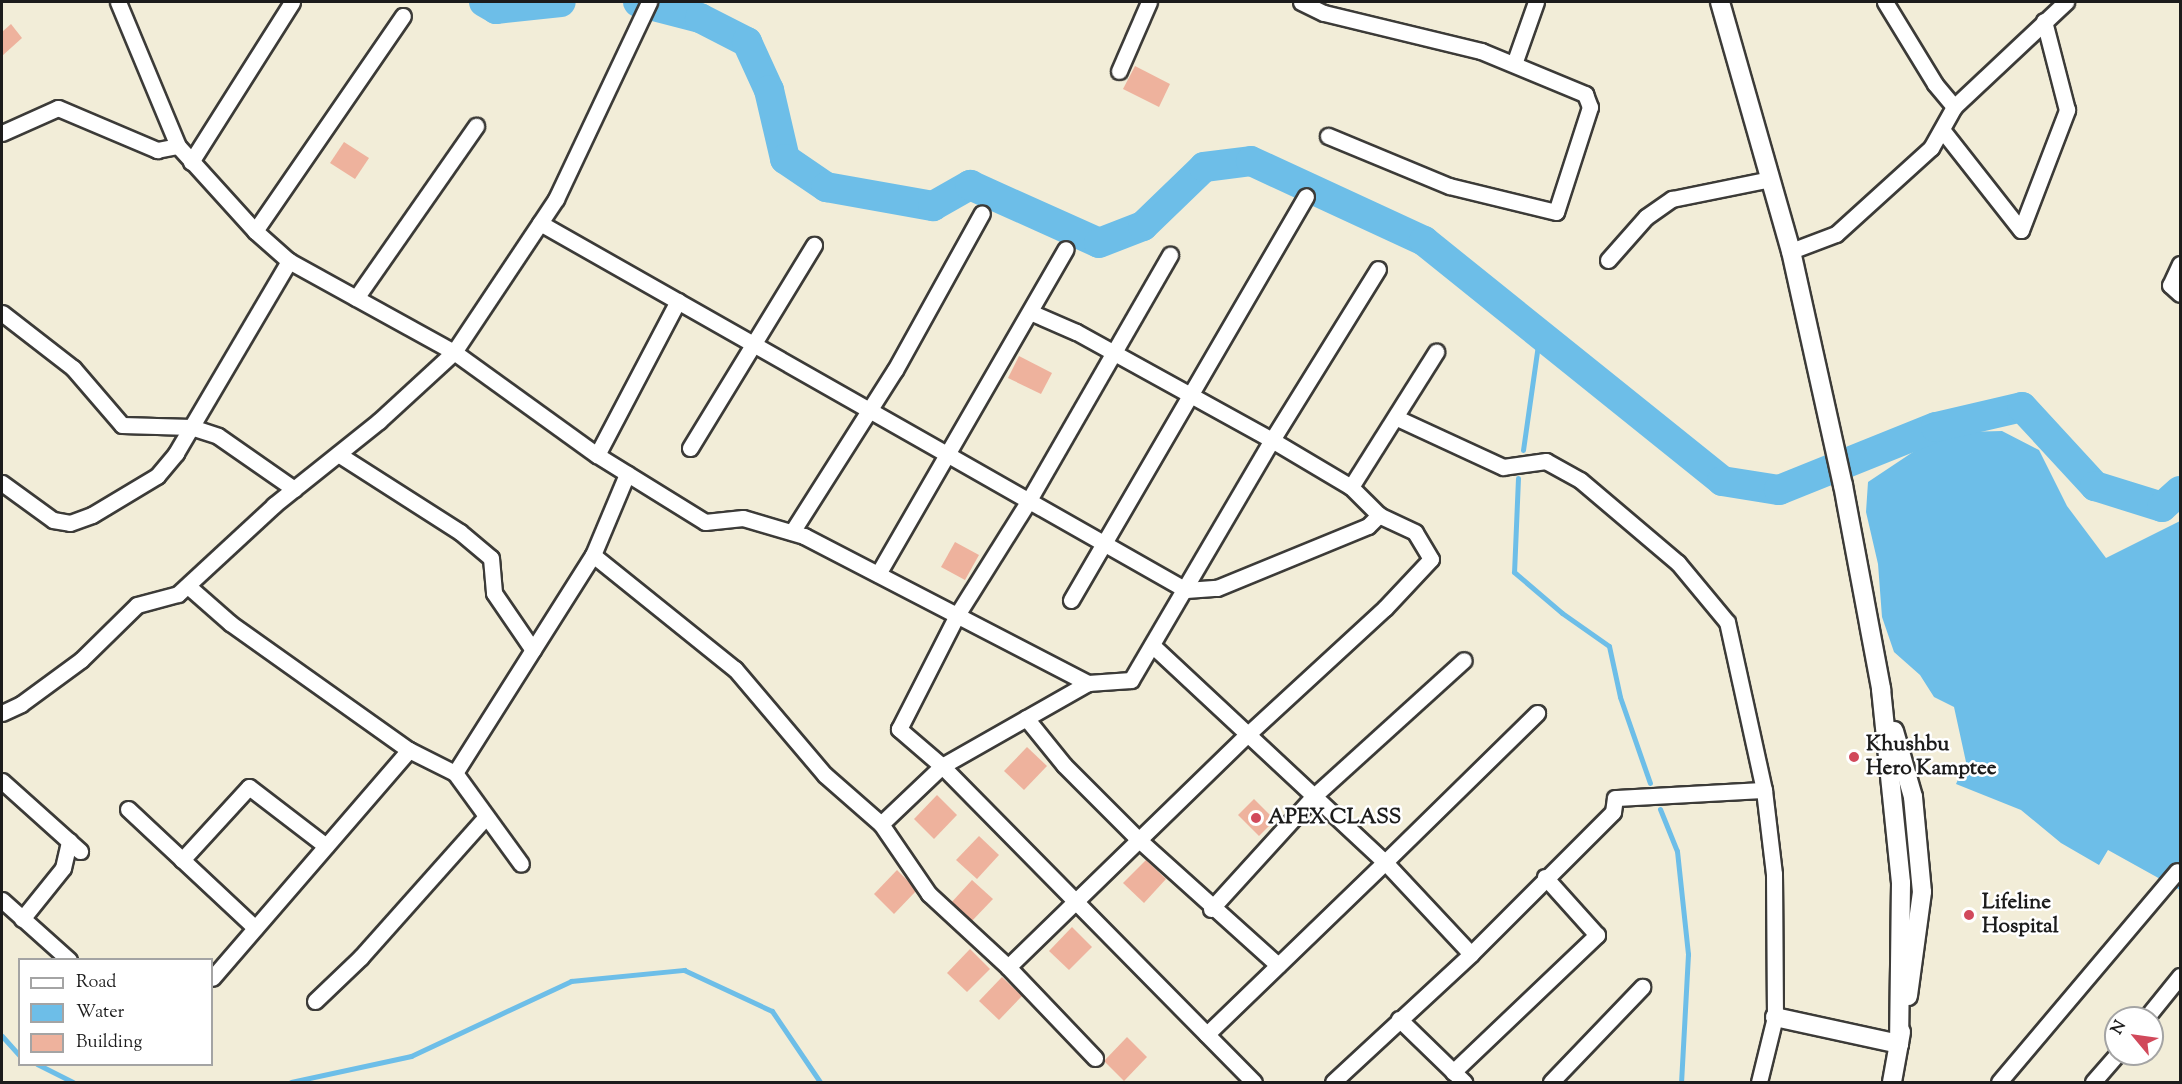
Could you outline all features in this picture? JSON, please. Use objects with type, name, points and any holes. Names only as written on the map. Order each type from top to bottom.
[{"type":"street","points":[[118,2],[178,146],[255,231],[289,261],[454,352],[597,455],[705,522],[743,518],[792,532],[1088,683]]},
{"type":"street","points":[[191,162],[292,2]]},
{"type":"street","points":[[2,713],[21,704],[81,660],[136,605],[178,594],[294,489],[338,454],[454,352],[556,199],[649,2]]},
{"type":"street","points":[[1119,71],[1149,2]]},
{"type":"street","points":[[1301,2],[1324,12],[1480,51],[1585,94],[1590,106],[1556,212],[1449,186],[1328,136]]},
{"type":"street","points":[[1514,64],[1536,2]]},
{"type":"street","points":[[1720,2],[1791,251],[1831,441],[1843,485],[1881,689],[1901,883],[1899,1044],[1892,1083]]},
{"type":"street","points":[[1885,2],[1935,84],[1954,107]]},
{"type":"street","points":[[1791,251],[1836,234],[1931,148],[1943,131],[1954,107],[2066,2]]},
{"type":"street","points":[[255,231],[403,16]]},
{"type":"street","points":[[1943,131],[2022,230],[2067,110],[2044,21]]},
{"type":"street","points":[[2,133],[58,108],[157,150],[178,146]]},
{"type":"street","points":[[356,298],[476,126]]},
{"type":"street","points":[[1608,260],[1646,216],[1672,199],[1770,179]]},
{"type":"street","points":[[1071,600],[1306,196]]},
{"type":"street","points":[[792,532],[870,410],[982,213]]},
{"type":"street","points":[[540,223],[1186,590],[1217,588],[1368,526],[1379,515]]},
{"type":"street","points":[[690,448],[814,245]]},
{"type":"street","points":[[878,574],[1066,249]]},
{"type":"street","points":[[1170,255],[1029,500],[957,615],[899,729],[942,765],[1254,1083]]},
{"type":"street","points":[[2,483],[53,520],[70,523],[92,515],[157,476],[191,427],[289,261]]},
{"type":"street","points":[[2181,264],[2170,285],[2181,294]]},
{"type":"street","points":[[881,824],[942,765],[1088,683],[1131,680],[1186,590],[1272,440],[1378,269]]},
{"type":"street","points":[[597,455],[678,301]]},
{"type":"street","points":[[1008,967],[1248,734],[1384,608],[1431,559],[1415,532],[1379,515],[1351,487],[1192,395],[1113,352],[1030,312]]},
{"type":"street","points":[[2,313],[73,368],[122,425],[191,427],[218,436],[294,489]]},
{"type":"street","points":[[1351,487],[1397,418],[1417,377],[1436,352]]},
{"type":"street","points":[[1397,418],[1503,467],[1546,461],[1580,480],[1678,563],[1727,622],[1764,790],[1774,874],[1774,1017],[1759,1083]]},
{"type":"street","points":[[338,454],[460,532],[491,558],[494,593],[533,650]]},
{"type":"street","points":[[455,773],[592,555],[627,474]]},
{"type":"street","points":[[592,555],[735,669],[825,775],[881,824],[929,894],[1008,967],[1095,1058]]},
{"type":"street","points":[[188,586],[230,623],[409,750],[455,773],[485,818],[493,821],[521,864]]},
{"type":"street","points":[[1152,645],[1385,862],[1471,954]]},
{"type":"street","points":[[1211,909],[1314,796],[1464,660]]},
{"type":"street","points":[[1207,1034],[1537,713]]},
{"type":"street","points":[[1026,718],[1064,765],[1139,840],[1211,909],[1278,965]]},
{"type":"street","points":[[213,977],[409,750]]},
{"type":"street","points":[[2,781],[74,846],[63,868],[22,919]]},
{"type":"street","points":[[182,860],[249,787],[326,846]]},
{"type":"street","points":[[1333,1083],[1471,954],[1545,877],[1613,812],[1615,798],[1764,790]]},
{"type":"street","points":[[128,809],[255,928]]},
{"type":"street","points":[[315,1001],[361,957],[485,818]]},
{"type":"street","points":[[1999,1083],[2177,871]]},
{"type":"street","points":[[1399,1019],[1459,1077],[1597,935],[1545,877]]},
{"type":"street","points":[[2,900],[67,958]]},
{"type":"street","points":[[2156,1006],[2181,976]]},
{"type":"street","points":[[1551,1083],[1642,987]]},
{"type":"street","points":[[1774,1017],[1899,1044]]},
{"type":"street","points":[[2093,1083],[2107,1066]]},
{"type":"water","points":[[2002,431],[2039,450],[2067,506],[2106,558],[2180,521],[2180,890],[2108,850],[2099,865],[2061,843],[2021,810],[1956,784],[1966,762],[1954,707],[1934,697],[1920,675],[1894,652],[1882,617],[1878,564],[1866,512],[1868,482],[1922,446],[1964,432]]},
{"type":"building","points":[[11,24],[22,38],[2,56],[2,32]]},
{"type":"building","points":[[1135,66],[1170,84],[1159,107],[1123,89]]},
{"type":"building","points":[[344,142],[369,158],[355,179],[330,163]]},
{"type":"building","points":[[1019,356],[1052,373],[1041,394],[1008,378]]},
{"type":"building","points":[[955,542],[979,555],[965,580],[941,567]]},
{"type":"building","points":[[1027,747],[1047,766],[1024,790],[1004,771]]},
{"type":"building","points":[[937,795],[957,815],[934,839],[914,819]]},
{"type":"building","name":"APEX CLASS","points":[[1254,799],[1275,820],[1259,836],[1238,815]]},
{"type":"building","points":[[979,836],[999,855],[977,879],[956,860]]},
{"type":"building","points":[[1146,860],[1166,879],[1144,903],[1123,883]]},
{"type":"building","points":[[897,870],[917,890],[894,914],[874,894]]},
{"type":"building","points":[[972,880],[993,899],[970,923],[950,904]]},
{"type":"building","points":[[1072,927],[1092,947],[1069,970],[1049,951]]},
{"type":"building","points":[[970,949],[990,969],[967,992],[947,973]]},
{"type":"building","points":[[1002,977],[1022,996],[999,1020],[979,1001]]},
{"type":"building","points":[[1127,1037],[1147,1057],[1124,1081],[1104,1061]]},
{"type":"waterway","points":[[484,2],[496,9],[561,2]]},
{"type":"waterway","points":[[638,2],[700,18],[747,42],[769,90],[785,159],[826,187],[933,206],[970,185],[1099,243],[1143,226],[1204,167],[1251,161],[1424,241],[1722,481],[1779,490],[1936,427],[2022,407],[2095,486],[2162,507],[2180,491]]},
{"type":"waterway","points":[[1523,450],[1539,337]]},
{"type":"waterway","points":[[1518,478],[1514,572],[1562,613],[1609,646],[1620,697],[1650,783]]},
{"type":"waterway","points":[[1660,809],[1677,851],[1688,954],[1681,1082]]},
{"type":"waterway","points":[[291,1082],[411,1056],[571,981],[684,970],[772,1011],[820,1082]]},
{"type":"waterway","points":[[2,1036],[18,1054]]},
{"type":"waterway","points":[[41,1066],[73,1082]]},
{"type":"place","name":"Khushbu Hero Kamptee","points":[[1854,757]]},
{"type":"place","name":"APEX CLASS","points":[[1256,818]]},
{"type":"place","name":"Lifeline Hospital","points":[[1969,915]]}]
